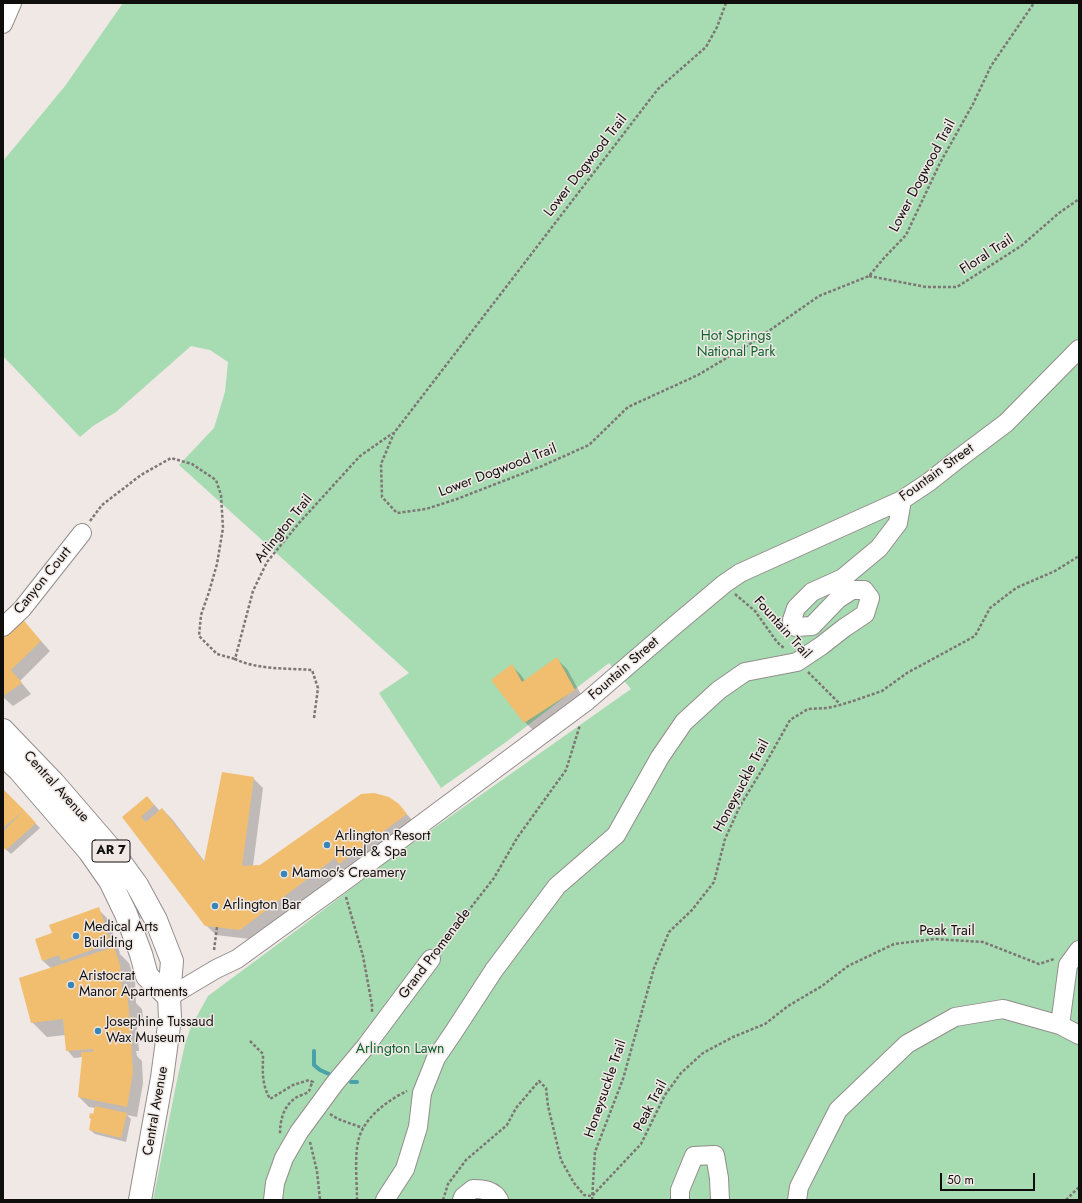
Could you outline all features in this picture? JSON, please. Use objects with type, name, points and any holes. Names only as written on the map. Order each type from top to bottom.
[{"type":"main road","name":"Central Avenue","points":[[3,730],[53,782],[110,848],[137,885],[156,920],[172,961],[169,997],[170,1018],[162,1078],[140,1200]]},
{"type":"main road","name":"Central Avenue","points":[[3,755],[19,770],[84,845],[110,881],[126,914],[141,954],[147,976],[169,997]]},
{"type":"street","points":[[3,24],[12,3]]},
{"type":"street","name":"Fountain Street","points":[[169,997],[216,969],[237,959],[342,883],[587,701],[724,584],[740,573],[902,500],[929,482],[1006,424],[1079,349]]},
{"type":"street","points":[[385,1200],[405,1169],[418,1127],[422,1093],[436,1058],[494,970],[557,886],[616,835],[660,757],[684,722],[719,690],[745,672],[797,662],[865,614],[870,598],[864,590],[852,590],[838,599],[812,626],[796,627],[792,620],[796,608],[812,592],[843,578],[879,548],[898,523],[902,500]]},
{"type":"street","name":"Canyon Court","points":[[3,627],[22,609],[82,533]]},
{"type":"street","points":[[1060,1025],[1068,965],[1079,950]]},
{"type":"street","name":"Grand Promenade","points":[[273,1200],[276,1183],[284,1158],[299,1132],[431,959]]},
{"type":"street","points":[[797,1200],[799,1187],[838,1110],[907,1044],[955,1018],[1003,1009],[1060,1025],[1079,1035]]},
{"type":"street","points":[[680,1200],[680,1190],[694,1156],[715,1155],[719,1178],[720,1200]]},
{"type":"street","points":[[462,1200],[473,1189],[486,1189],[498,1197],[499,1200]]},
{"type":"path","name":"Lower Dogwood Trail","points":[[726,3],[717,27],[706,48],[658,89],[394,432],[381,464],[382,497],[397,513],[426,509],[457,499],[542,466],[589,445],[628,407],[698,375],[750,344],[819,296],[869,276],[884,258],[906,236],[940,163],[973,104],[991,66],[1034,3]]},
{"type":"path","name":"Floral Trail","points":[[869,276],[926,287],[957,287],[1021,246],[1059,213],[1079,199]]},
{"type":"path","name":"Arlington Trail","points":[[235,659],[253,591],[267,562],[299,523],[360,456],[394,432]]},
{"type":"path","points":[[82,533],[102,505],[141,475],[171,458],[192,464],[216,480],[221,495],[223,528],[217,564],[201,615],[199,636],[217,654],[235,659],[245,664],[312,670],[318,688],[314,718]]},
{"type":"path","name":"Honeysuckle Trail","points":[[592,1200],[595,1152],[623,1079],[654,968],[669,932],[692,910],[714,882],[725,839],[740,806],[790,720],[808,710],[828,708],[853,702],[882,691],[907,673],[975,636],[990,608],[1016,588],[1055,571],[1079,556]]},
{"type":"path","name":"Fountain Trail","points":[[724,584],[755,611],[778,642],[840,705]]},
{"type":"path","name":"Grand Promenade","points":[[431,959],[494,878],[517,838],[566,770],[587,701]]},
{"type":"path","points":[[342,883],[363,956],[372,1005],[370,1039]]},
{"type":"path","points":[[214,950],[217,927]]},
{"type":"path","name":"Peak Trail","points":[[592,1196],[641,1144],[664,1095],[681,1074],[703,1052],[733,1037],[765,1024],[788,1006],[822,986],[848,966],[894,944],[934,939],[983,942],[1039,964],[1054,960],[1059,954]]},
{"type":"path","points":[[250,1041],[263,1054],[263,1079],[265,1090],[270,1099],[294,1085],[309,1080],[312,1082],[308,1091],[295,1098],[284,1110],[280,1134]]},
{"type":"path","points":[[443,1200],[448,1184],[466,1160],[507,1125],[516,1108],[539,1081],[546,1088],[548,1106],[561,1160],[574,1183],[584,1195],[592,1196]]},
{"type":"path","points":[[357,1200],[357,1148],[359,1137],[363,1128],[375,1113],[393,1098],[409,1090],[422,1093]]},
{"type":"path","points":[[318,1107],[338,1119],[363,1128]]},
{"type":"path","points":[[299,1132],[311,1142],[318,1178],[320,1200]]},
{"type":"path","points":[[1066,1200],[1079,1187]]},
{"type":"green space","name":"Hot Springs National Park","points":[[123,3],[1079,3],[1079,1200],[153,1200],[185,1044],[191,1027],[208,996],[390,859],[631,689],[609,663],[506,742],[441,788],[379,693],[409,673],[179,465],[214,428],[225,392],[228,362],[210,350],[191,346],[116,412],[93,426],[80,437],[3,356],[3,161],[65,86]]},
{"type":"building","points":[[21,617],[41,641],[11,670],[22,683],[3,696],[3,634]]},
{"type":"building","points":[[557,657],[575,690],[524,723],[491,680],[512,664],[522,682]]},
{"type":"building","name":"Arlington Resort Hotel & Spa","points":[[222,772],[254,777],[242,866],[260,865],[361,794],[374,793],[389,797],[399,804],[407,814],[339,864],[335,858],[240,930],[205,926],[122,817],[147,796],[154,805],[141,817],[146,822],[162,808],[204,862]]},
{"type":"building","points":[[3,789],[36,823],[6,850],[3,847],[3,832],[22,812],[3,828]]},
{"type":"building","name":"Medical Arts Building","points":[[99,907],[111,943],[61,961],[59,955],[42,961],[35,939],[52,933],[49,925]]},
{"type":"building","points":[[114,947],[120,965],[122,991],[123,993],[127,993],[129,1011],[133,1072],[127,1107],[78,1097],[82,1057],[81,1052],[93,1052],[93,1049],[66,1051],[63,1019],[31,1023],[19,978]]},
{"type":"building","points":[[95,1106],[127,1113],[121,1138],[89,1130],[91,1118],[89,1118],[90,1113],[93,1114]]},
{"type":"waterway","points":[[314,1051],[314,1065],[320,1070],[329,1074]]},
{"type":"waterway","points":[[351,1082],[357,1082]]},
{"type":"place","name":"Arlington Resort Hotel & Spa","points":[[327,845]]},
{"type":"place","name":"Mamoo's Creamery","points":[[284,874]]},
{"type":"place","name":"Arlington Bar","points":[[215,906]]},
{"type":"place","name":"Medical Arts Building","points":[[76,936]]},
{"type":"place","name":"Aristocrat Manor Apartments","points":[[71,985]]},
{"type":"place","name":"Josephine Tussaud Wax Museum","points":[[98,1031]]},
{"type":"park label","name":"Arlington Lawn","points":[[400,1050]]}]
